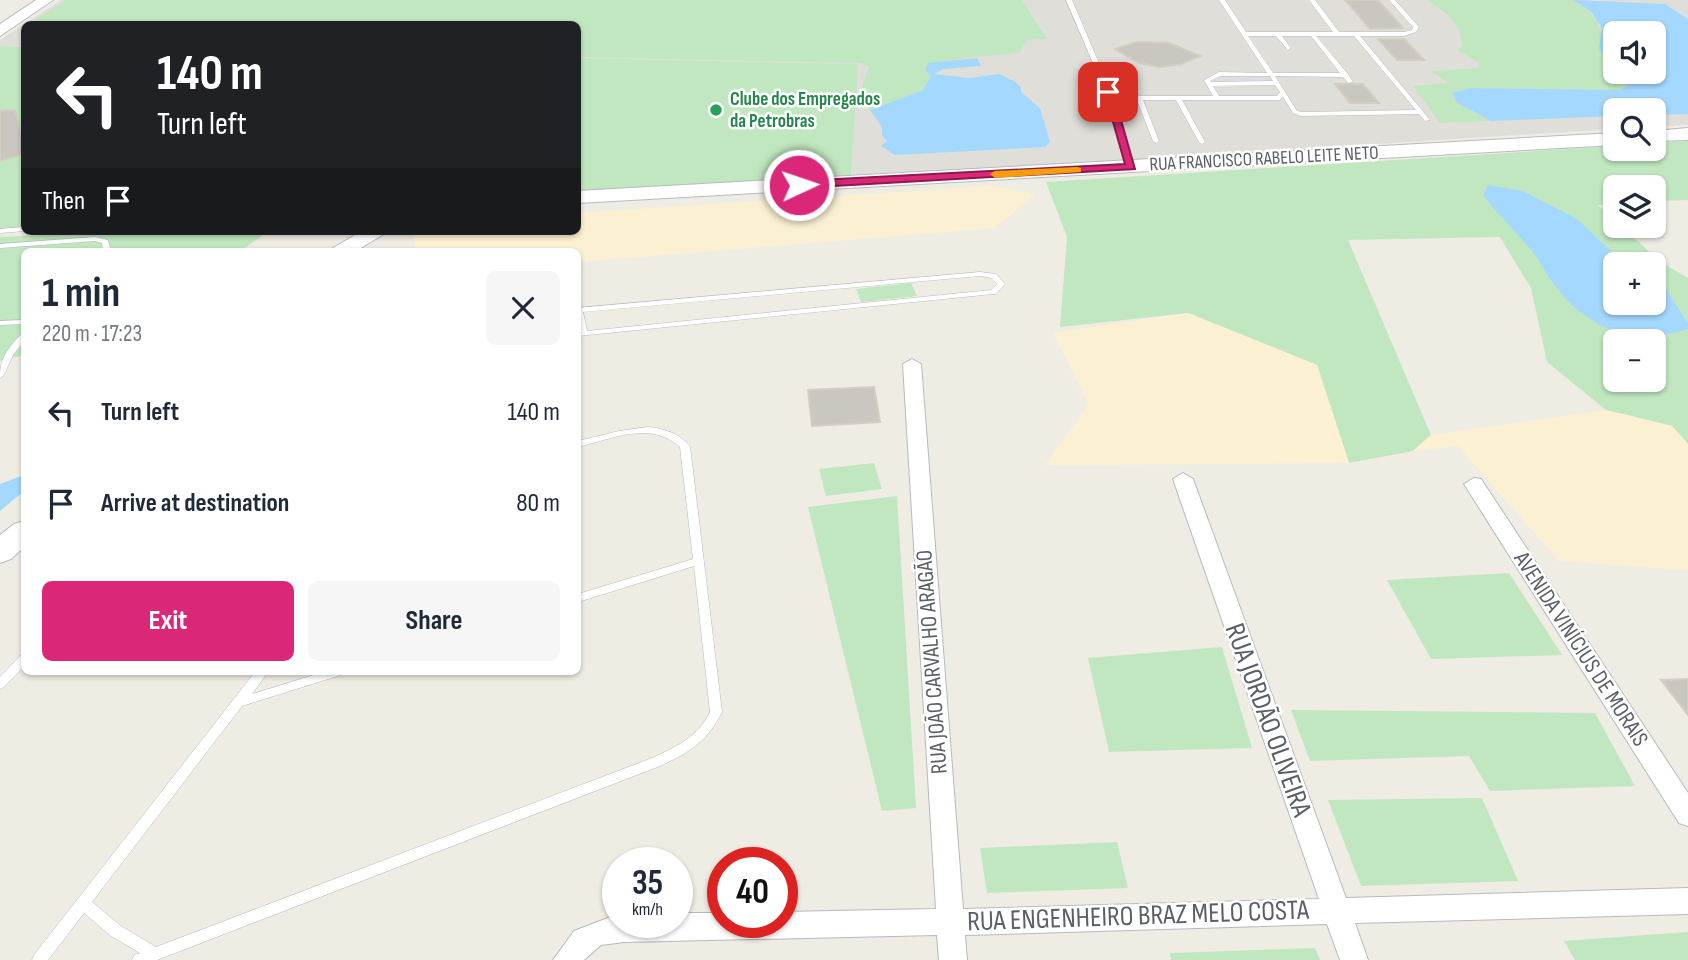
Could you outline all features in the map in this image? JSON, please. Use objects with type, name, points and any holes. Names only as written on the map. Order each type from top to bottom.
[{"type":"street","points":[[0,31],[46,0]]},
{"type":"street","points":[[1666,135],[1688,134]]},
{"type":"street","name":"RUA FRANCISCO RABELO LEITE NETO","points":[[581,197],[1603,140]]},
{"type":"street","points":[[345,248],[370,235]]},
{"type":"street","name":"RUA JOÃO CARVALHO ARAGÃO","points":[[912,365],[953,960]]},
{"type":"street","name":"RUA JORDÃO OLIVEIRA","points":[[1183,479],[1354,960]]},
{"type":"street","name":"AVENIDA VINÍCIUS DE MORAIS","points":[[1474,484],[1688,815]]},
{"type":"street","points":[[0,552],[21,534]]},
{"type":"street","name":"RUA ENGENHEIRO BRAZ MELO COSTA","points":[[567,960],[574,948],[589,935],[602,930],[649,927],[950,922],[1688,901]]},
{"type":"lane","points":[[1069,0],[1111,98],[1131,167]]},
{"type":"lane","points":[[1222,0],[1296,112],[1420,112]]},
{"type":"lane","points":[[1312,0],[1338,34]]},
{"type":"lane","points":[[1245,34],[1404,34],[1414,31],[1416,27],[1392,0]]},
{"type":"lane","points":[[1278,34],[1288,48]]},
{"type":"lane","points":[[1313,34],[1350,82]]},
{"type":"lane","points":[[1356,34],[1427,120]]},
{"type":"lane","points":[[1218,99],[1207,80],[1219,74],[1346,75]]},
{"type":"lane","points":[[1210,84],[1277,83]]},
{"type":"lane","points":[[1111,98],[1270,99],[1279,98],[1283,92]]},
{"type":"lane","points":[[1139,99],[1156,141]]},
{"type":"lane","points":[[1179,99],[1202,142]]},
{"type":"lane","points":[[0,231],[21,229]]},
{"type":"lane","points":[[0,246],[95,239],[105,242],[106,248]]},
{"type":"lane","points":[[581,310],[967,275],[993,276],[1001,285],[993,292],[581,334]]},
{"type":"lane","points":[[0,323],[21,322]]},
{"type":"lane","points":[[0,375],[9,354],[21,340]]},
{"type":"lane","points":[[139,960],[656,762],[690,746],[709,728],[716,712],[685,446],[677,436],[661,431],[639,430],[581,443]]},
{"type":"lane","points":[[581,597],[698,561]]},
{"type":"lane","points":[[0,684],[21,663]]},
{"type":"lane","points":[[39,960],[260,675]]},
{"type":"lane","points":[[238,703],[327,675]]},
{"type":"lane","points":[[83,903],[116,931],[155,954]]},
{"type":"shaded area","points":[[61,0],[1688,0],[1688,125],[1666,126],[1666,98],[1603,98],[1603,130],[851,177],[857,64],[581,58],[581,21],[29,21]]},
{"type":"shaded area","points":[[21,26],[21,47],[0,46],[0,40]]},
{"type":"green space","points":[[66,0],[1022,0],[1047,39],[1027,40],[1020,52],[957,59],[934,65],[926,70],[931,76],[923,90],[870,110],[861,89],[869,67],[861,63],[581,57],[581,21],[34,21]]},
{"type":"green space","points":[[1427,0],[1573,0],[1592,15],[1599,26],[1603,41],[1603,84],[1628,86],[1619,90],[1471,88],[1452,93],[1471,111],[1491,121],[1440,123],[1413,86],[1449,83],[1430,71],[1480,68],[1478,62],[1457,50],[1462,46],[1459,31],[1446,14]]},
{"type":"green space","points":[[0,46],[21,47],[21,226],[0,228]]},
{"type":"green space","name":"Clube dos Empregados da Petrobras","points":[[581,58],[858,64],[851,177],[581,193]]},
{"type":"green space","points":[[1688,141],[1688,200],[1666,201],[1666,175],[1603,175],[1603,204],[1598,205],[1603,210],[1603,238],[1634,238],[1650,252],[1603,252],[1603,315],[1666,315],[1666,265],[1688,278],[1688,444],[1672,426],[1606,410],[1547,362],[1531,288],[1500,237],[1348,240],[1431,435],[1413,451],[1349,463],[1317,365],[1188,313],[1060,327],[1067,237],[1046,182],[1603,147],[1603,161],[1666,161],[1666,142]]},
{"type":"green space","points":[[263,235],[245,248],[21,248],[21,356],[0,361],[0,237]]},
{"type":"green space","points":[[911,283],[917,296],[861,302],[856,289]]},
{"type":"green space","points":[[874,463],[882,489],[826,496],[819,469]]},
{"type":"green space","points":[[897,496],[916,808],[882,811],[808,507]]},
{"type":"green space","points":[[1509,573],[1562,655],[1431,659],[1387,580]]},
{"type":"green space","points":[[1222,647],[1252,748],[1109,752],[1088,658]]},
{"type":"green space","points":[[1291,710],[1595,713],[1635,786],[1490,791],[1469,756],[1310,761]]},
{"type":"green space","points":[[1482,798],[1518,881],[1361,886],[1328,800]]},
{"type":"green space","points":[[1117,842],[1128,888],[987,893],[980,848]]},
{"type":"green space","points":[[1688,932],[1688,960],[1575,960],[1564,941]]},
{"type":"green space","points":[[1315,948],[1320,960],[1171,960],[1170,953]]},
{"type":"sand","points":[[989,186],[1035,194],[995,228],[581,262],[581,248],[415,248],[414,236],[418,235],[581,235],[581,213]]},
{"type":"sand","points":[[1188,313],[1317,365],[1349,463],[1045,465],[1089,404],[1053,333]]},
{"type":"sand","points":[[1606,410],[1672,426],[1688,444],[1688,570],[1559,561],[1458,446],[1413,451],[1431,435]]},
{"type":"water","points":[[1573,0],[1665,4],[1688,19],[1688,114],[1666,115],[1666,98],[1603,98],[1603,116],[1491,121],[1457,103],[1452,93],[1471,88],[1619,90],[1627,86],[1626,84],[1666,84],[1666,21],[1603,21],[1603,54],[1599,49],[1602,28],[1591,12]]},
{"type":"water","points":[[977,58],[981,66],[944,69],[934,74],[969,78],[999,74],[1014,81],[1021,87],[1021,92],[1040,108],[1050,142],[1045,147],[895,155],[881,146],[887,141],[882,135],[882,127],[870,110],[923,90],[931,76],[925,70],[928,63]]},
{"type":"water","points":[[1488,185],[1523,191],[1577,219],[1612,252],[1603,252],[1603,315],[1666,315],[1666,290],[1688,323],[1688,329],[1666,334],[1666,329],[1611,329],[1596,323],[1566,299],[1532,251],[1483,195]]},
{"type":"water","points":[[21,476],[21,494],[0,511],[0,484]]},
{"type":"building","points":[[1345,0],[1378,0],[1403,28],[1370,29]]},
{"type":"building","points":[[1378,39],[1404,39],[1424,60],[1397,60]]},
{"type":"building","points":[[1137,42],[1169,43],[1200,56],[1181,64],[1161,67],[1139,63],[1115,49]]},
{"type":"building","points":[[1335,84],[1363,84],[1379,103],[1350,103]]},
{"type":"building","points":[[15,110],[21,131],[21,155],[0,161],[0,111]]},
{"type":"building","points":[[874,387],[880,422],[812,426],[808,390]]},
{"type":"building","points":[[1688,679],[1688,715],[1661,680]]},
{"type":"slow traffic","points":[[995,174],[1077,170]]},
{"type":"place","name":"Clube dos Empregados da Petrobras","points":[[716,110]]},
{"type":"route","points":[[799,185],[1131,167],[1108,92]]}]
